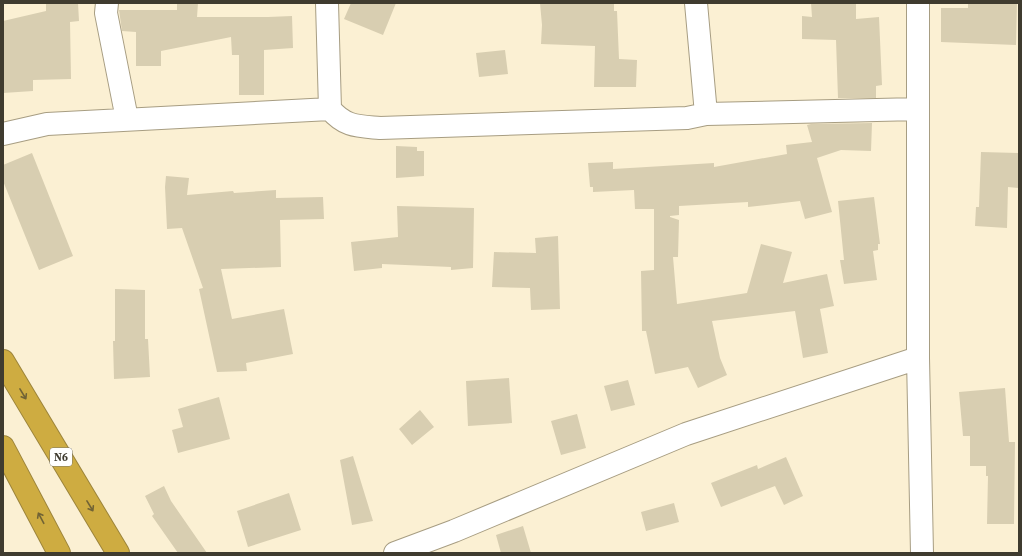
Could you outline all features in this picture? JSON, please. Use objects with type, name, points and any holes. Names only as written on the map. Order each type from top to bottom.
[{"type":"highway","name":"N6","points":[[3,361],[118,553]]},
{"type":"highway","points":[[3,447],[59,553]]},
{"type":"street","points":[[107,3],[106,13],[127,120]]},
{"type":"street","points":[[327,3],[330,109],[337,118],[348,124],[357,126],[380,128],[687,118],[706,114],[918,109]]},
{"type":"street","points":[[696,3],[706,114]]},
{"type":"street","points":[[918,3],[918,358],[922,553]]},
{"type":"street","points":[[3,134],[47,124],[330,109]]},
{"type":"street","points":[[395,553],[454,531],[686,434],[918,358]]},
{"type":"building","points":[[46,3],[78,3],[79,21],[70,22],[71,79],[33,80],[33,91],[3,93],[3,21],[46,11]]},
{"type":"building","points":[[177,3],[198,3],[197,17],[292,16],[293,48],[264,50],[264,95],[239,95],[239,55],[232,55],[231,37],[161,51],[161,66],[136,66],[136,32],[122,31],[119,10],[177,10]]},
{"type":"building","points":[[351,3],[396,3],[383,35],[344,19]]},
{"type":"building","points":[[540,3],[614,3],[614,11],[617,11],[619,59],[637,60],[636,87],[594,87],[595,46],[541,44],[542,25]]},
{"type":"building","points":[[811,3],[856,3],[856,19],[879,17],[882,85],[876,86],[876,98],[838,98],[836,40],[802,39],[802,16],[812,17]]},
{"type":"building","points":[[968,3],[1017,3],[1016,45],[941,42],[941,8],[968,8]]},
{"type":"building","points":[[505,50],[508,74],[479,77],[476,53]]},
{"type":"building","points":[[872,123],[871,151],[841,150],[817,158],[832,212],[805,219],[800,201],[748,207],[748,202],[679,206],[679,215],[670,216],[679,220],[678,257],[673,257],[677,304],[747,293],[761,244],[792,252],[783,283],[827,274],[834,306],[820,309],[828,353],[803,358],[795,311],[712,321],[720,358],[727,375],[698,388],[688,367],[655,374],[646,331],[642,331],[641,271],[654,270],[654,209],[635,209],[634,190],[593,192],[593,187],[590,187],[588,163],[613,162],[613,169],[714,163],[714,167],[787,154],[786,145],[812,142],[807,125]]},
{"type":"building","points":[[396,146],[417,147],[417,151],[424,151],[424,176],[396,178]]},
{"type":"building","points":[[981,152],[1019,153],[1019,188],[1008,187],[1007,228],[975,226],[976,207],[979,207]]},
{"type":"building","points":[[32,153],[73,256],[39,270],[3,181],[3,165]]},
{"type":"building","points":[[166,176],[189,178],[187,195],[233,191],[234,193],[276,190],[276,198],[323,197],[324,219],[280,220],[281,267],[221,269],[232,319],[284,309],[293,354],[246,363],[247,371],[217,372],[199,289],[203,288],[182,228],[167,229],[165,187]]},
{"type":"building","points":[[874,197],[880,244],[878,244],[878,250],[873,251],[877,280],[844,284],[840,260],[844,260],[838,201]]},
{"type":"building","points":[[397,206],[474,208],[473,268],[451,270],[451,267],[382,264],[382,268],[354,271],[351,242],[398,237]]},
{"type":"building","points":[[558,236],[560,309],[531,310],[530,288],[492,287],[494,252],[536,253],[535,238]]},
{"type":"building","points":[[115,289],[145,290],[145,339],[148,339],[150,377],[114,379],[113,341],[115,341]]},
{"type":"building","points":[[509,378],[512,423],[468,426],[466,381]]},
{"type":"building","points":[[628,380],[635,405],[611,411],[604,386]]},
{"type":"building","points":[[1005,388],[1009,442],[1015,442],[1014,524],[987,524],[988,476],[986,476],[986,466],[970,466],[970,436],[963,436],[959,392]]},
{"type":"building","points":[[219,397],[230,439],[178,453],[172,430],[183,427],[178,409]]},
{"type":"building","points":[[420,410],[434,427],[412,445],[399,429]]},
{"type":"building","points":[[577,414],[586,448],[561,455],[551,421]]},
{"type":"building","points":[[353,456],[373,521],[352,525],[340,460]]},
{"type":"building","points":[[786,457],[803,496],[784,505],[775,486],[721,507],[711,483],[757,465],[758,469]]},
{"type":"building","points":[[164,486],[171,501],[207,553],[178,553],[152,516],[154,514],[145,496]]},
{"type":"building","points":[[289,493],[301,530],[248,547],[237,511]]},
{"type":"building","points":[[674,503],[679,522],[646,531],[641,512]]},
{"type":"building","points":[[523,526],[531,553],[501,553],[496,535]]}]
